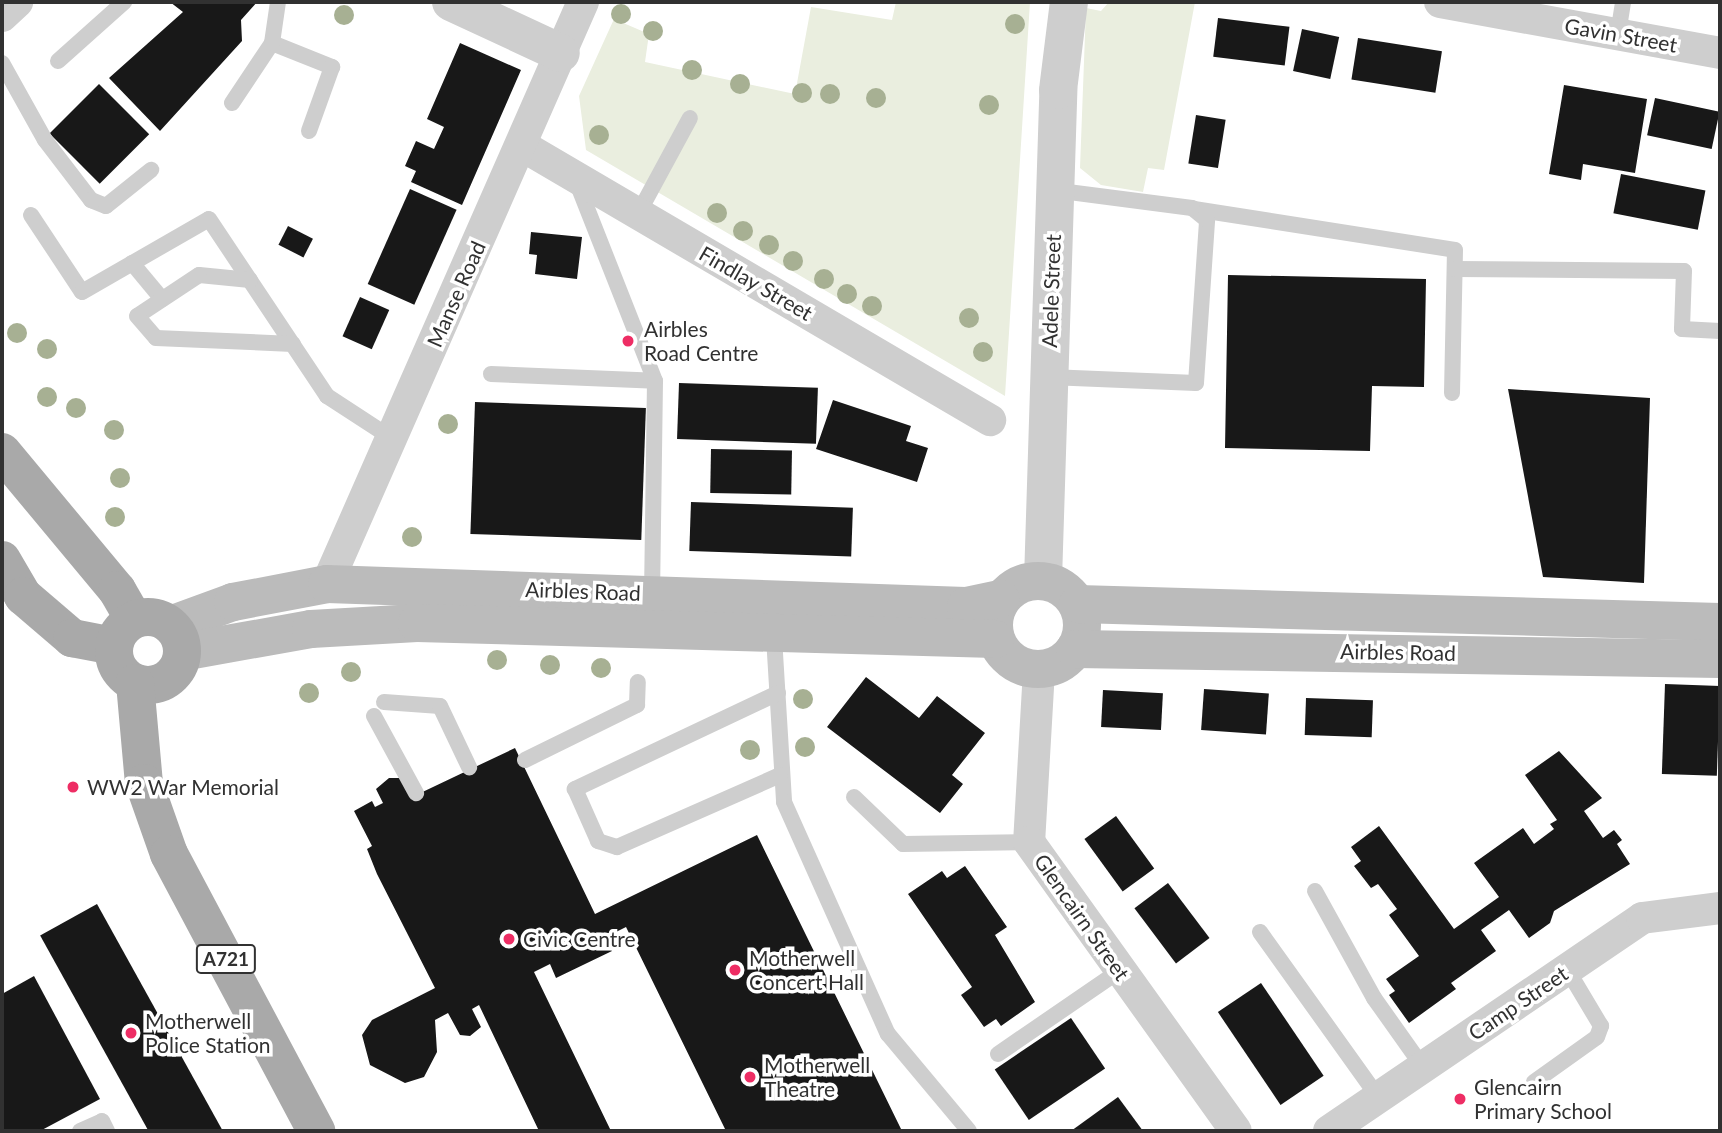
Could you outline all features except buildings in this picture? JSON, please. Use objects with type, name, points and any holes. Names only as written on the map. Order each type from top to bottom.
[{"type":"main road","name":"A721","points":[[2,452],[117,590],[151,651],[144,783],[169,854],[316,1131]]},
{"type":"main road","points":[[2,559],[23,596],[72,638],[151,651]]},
{"type":"main road","name":"Airbles Road","points":[[151,651],[233,602],[327,584],[966,606],[1000,599],[1015,586],[1043,580]]},
{"type":"main road","points":[[1000,599],[993,621],[995,639],[1008,658],[1039,670],[1057,665],[1075,649],[1083,622],[1078,604],[1067,591],[1043,580]]},
{"type":"main road","name":"Airbles Road","points":[[1078,604],[1720,622]]},
{"type":"main road","name":"Airbles Road","points":[[151,651],[311,629],[417,622],[774,637],[995,639]]},
{"type":"main road","name":"Airbles Road","points":[[1075,649],[1720,659]]},
{"type":"street","points":[[2,16],[17,2]]},
{"type":"street","points":[[451,2],[561,53]]},
{"type":"street","name":"Manse Road","points":[[327,584],[583,2]]},
{"type":"street","name":"Adele Street","points":[[1043,580],[1054,190],[1069,2]]},
{"type":"street","name":"Gavin Street","points":[[1440,2],[1720,53]]},
{"type":"street","name":"Findlay Street","points":[[521,145],[990,420]]},
{"type":"street","name":"Glencairn Street","points":[[1039,670],[1029,842],[1236,1131]]},
{"type":"street","name":"Camp Street","points":[[1328,1131],[1643,918],[1720,908]]},
{"type":"lane","points":[[58,61],[124,2]]},
{"type":"lane","points":[[232,103],[272,43],[278,2]]},
{"type":"lane","points":[[1618,34],[1623,2]]},
{"type":"lane","points":[[272,43],[332,67],[309,131]]},
{"type":"lane","points":[[2,63],[45,140],[90,200],[106,206],[151,170]]},
{"type":"lane","points":[[638,214],[690,118]]},
{"type":"lane","points":[[575,177],[655,381],[652,594]]},
{"type":"lane","points":[[1054,190],[1192,208],[1455,250],[1452,393]]},
{"type":"lane","points":[[1049,377],[1196,383],[1207,220],[1192,208]]},
{"type":"lane","points":[[31,215],[82,292],[209,219],[327,396],[393,439]]},
{"type":"lane","points":[[132,263],[162,299]]},
{"type":"lane","points":[[1455,270],[1684,271],[1682,329],[1720,331]]},
{"type":"lane","points":[[250,281],[199,275],[136,316],[156,338],[293,344]]},
{"type":"lane","points":[[491,374],[655,381]]},
{"type":"lane","points":[[774,637],[780,775],[784,802],[888,1034],[969,1131]]},
{"type":"lane","points":[[525,760],[637,705],[638,682]]},
{"type":"lane","points":[[778,693],[575,789],[598,841],[617,847],[780,775]]},
{"type":"lane","points":[[384,702],[440,706],[469,767]]},
{"type":"lane","points":[[374,716],[415,793]]},
{"type":"lane","points":[[854,797],[903,844],[1029,842]]},
{"type":"lane","points":[[1315,891],[1374,998],[1423,1067]]},
{"type":"lane","points":[[1260,932],[1378,1097]]},
{"type":"lane","points":[[1534,1082],[1597,1037],[1601,1026],[1567,969]]},
{"type":"lane","points":[[998,1054],[1119,971]]},
{"type":"lane","points":[[80,1131],[102,1121],[107,1131]]},
{"type":"shaded area","points":[[896,2],[1030,2],[1005,396],[586,150],[579,96],[614,19],[649,34],[645,62],[795,94],[811,7],[892,20]]},
{"type":"shaded area","points":[[1109,2],[1195,2],[1164,170],[1148,168],[1143,192],[1101,185],[1080,168],[1086,8],[1101,11]]},
{"type":"place","name":"Airbles Road Centre","points":[[628,341]]},
{"type":"place","name":"WW2 War Memorial","points":[[73,787]]},
{"type":"place","name":"Civic Centre","points":[[509,939]]},
{"type":"place","name":"Motherwell Concert Hall","points":[[735,970]]},
{"type":"place","name":"Motherwell Police Station","points":[[131,1033]]},
{"type":"place","name":"Motherwell Theatre","points":[[750,1077]]},
{"type":"place","name":"Glencairn Primary School","points":[[1460,1099]]}]
